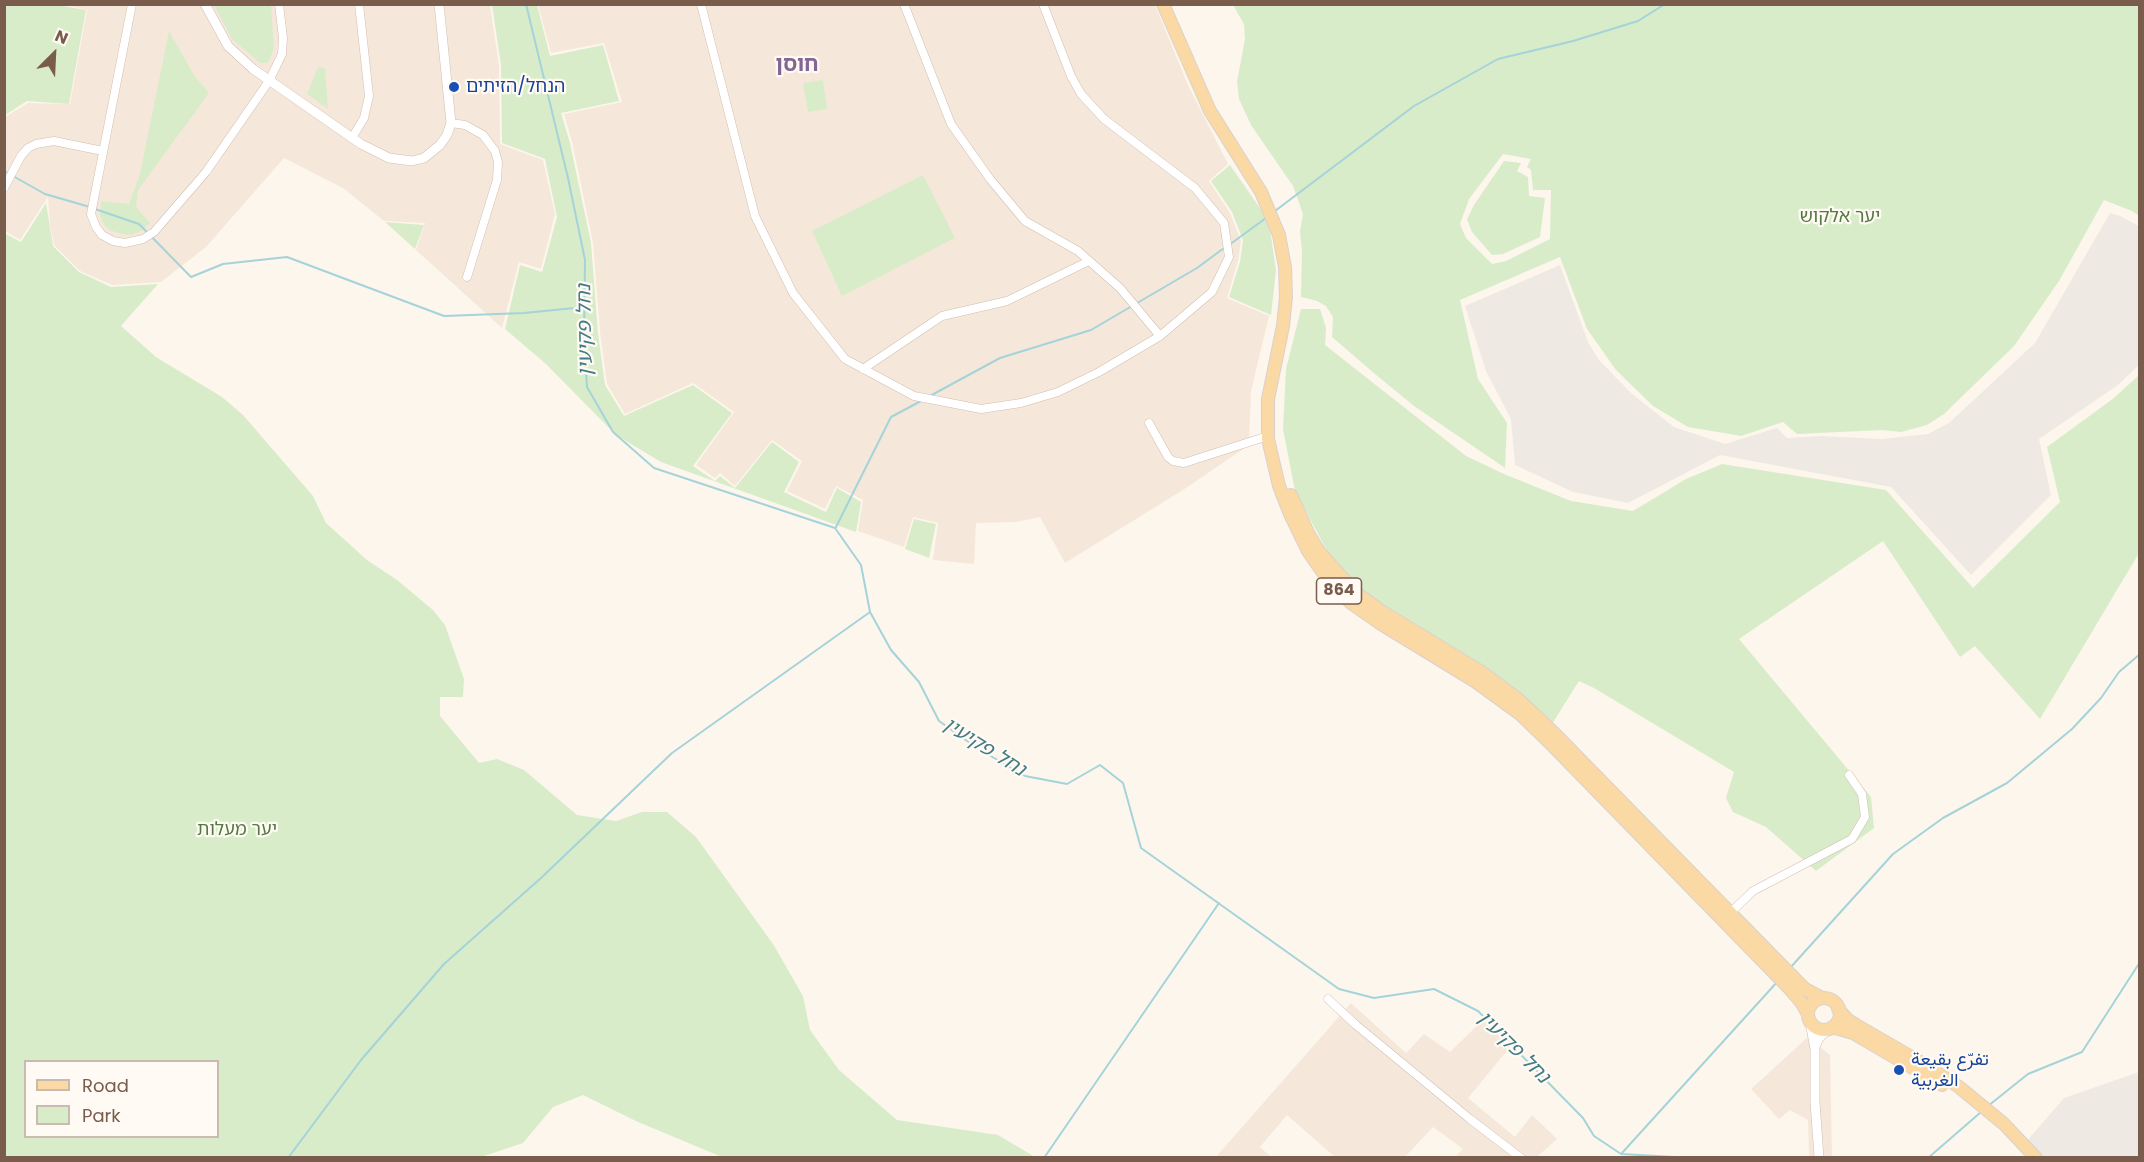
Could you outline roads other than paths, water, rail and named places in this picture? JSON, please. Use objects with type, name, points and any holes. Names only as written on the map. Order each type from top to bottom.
[{"type":"main road","name":"864","points":[[1163,4],[1210,111],[1261,192],[1279,235],[1285,267],[1286,297],[1283,326],[1268,399],[1268,436],[1274,469],[1290,514],[1318,567],[1340,592],[1381,624],[1476,682],[1520,714],[1788,987],[1801,1002],[1809,1018]]},
{"type":"main road","name":"864","points":[[1171,4],[1217,109],[1268,189],[1287,238],[1293,280],[1292,316],[1277,389],[1276,446],[1286,480],[1309,535],[1330,566],[1369,603],[1463,660],[1518,699],[1805,988],[1822,998]]},
{"type":"main road","points":[[2004,1124],[1853,1033],[1840,1027],[1818,1028],[1809,1018],[1812,1002],[1822,998],[1832,1000],[1848,1020],[1959,1087],[2004,1124],[2036,1158]]},
{"type":"main road","points":[[1830,1028],[1838,1019],[1838,1009]]},
{"type":"street","points":[[132,4],[92,203],[96,227],[102,235],[113,241],[125,243],[143,239],[154,232],[199,181],[269,81],[282,54],[283,38],[279,4]]},
{"type":"street","points":[[204,4],[228,46],[240,59],[269,81],[352,138],[389,158],[412,161],[424,158],[440,146],[447,135],[450,123],[439,4]]},
{"type":"street","points":[[352,138],[364,118],[369,96],[359,4]]},
{"type":"street","points":[[701,4],[755,216],[793,293],[845,359],[914,396],[981,409],[1022,403],[1058,392],[1099,372],[1160,336],[1212,292],[1229,258],[1224,223],[1195,188],[1104,119],[1081,94],[1071,76],[1043,4]]},
{"type":"street","points":[[904,4],[951,124],[990,179],[1025,221],[1078,251],[1120,288],[1160,336]]},
{"type":"street","points":[[450,123],[465,125],[483,135],[495,151],[498,162],[497,180],[466,277]]},
{"type":"street","points":[[4,188],[21,156],[28,148],[36,144],[54,141],[103,151]]},
{"type":"street","points":[[863,369],[942,316],[1007,301],[1089,261]]},
{"type":"street","points":[[1149,423],[1168,457],[1173,461],[1184,463],[1268,436]]},
{"type":"street","points":[[1733,931],[1727,919],[1730,912],[1753,891],[1852,839],[1865,817],[1862,794],[1849,776]]},
{"type":"street","points":[[1328,999],[1356,1025],[1521,1158]]},
{"type":"street","points":[[1809,1018],[1815,1049],[1815,1102],[1819,1158]]},
{"type":"street","points":[[1815,1049],[1819,1038],[1830,1028]]},
{"type":"waterway","name":"נחל פקיעין","points":[[526,4],[568,178],[585,260],[584,342],[587,387],[613,432],[654,468],[835,528],[861,565],[870,612],[891,650],[919,682],[939,721],[977,748],[1025,776],[1067,784],[1100,765],[1123,783],[1141,848],[1339,989],[1374,998],[1434,989],[1478,1011],[1583,1118],[1594,1136],[1621,1154],[1693,1158]]},
{"type":"waterway","points":[[1275,211],[1414,106],[1498,59],[1573,41],[1638,21],[1665,4]]},
{"type":"waterway","points":[[4,171],[45,194],[90,207]]},
{"type":"waterway","points":[[95,209],[139,224],[191,277],[223,264],[287,257],[444,316],[524,313],[585,307]]},
{"type":"waterway","points":[[1229,245],[1266,218]]},
{"type":"waterway","points":[[928,397],[1000,358],[1091,330],[1197,268],[1224,248]]},
{"type":"waterway","points":[[836,527],[891,417],[921,401]]},
{"type":"waterway","points":[[288,1158],[361,1060],[444,964],[541,878],[672,753],[870,612]]},
{"type":"waterway","points":[[1790,968],[1893,854],[1943,818],[2007,783],[2072,729],[2101,698],[2119,672],[2140,654]]},
{"type":"waterway","points":[[1044,1158],[1219,903]]},
{"type":"waterway","points":[[1988,1106],[2028,1074],[2082,1052],[2140,962]]},
{"type":"waterway","points":[[1622,1153],[1778,981]]},
{"type":"waterway","points":[[1928,1158],[1981,1112]]},
{"type":"place","name":"הנחל/הזיתים","points":[[454,87]]},
{"type":"place","name":"تفرّع بقيعة الغربية","points":[[1899,1070]]},
{"type":"district","name":"חוסן","points":[[797,66]]},
{"type":"park label","name":"יער אלקוש","points":[[1840,217]]},
{"type":"park label","name":"יער מעלות","points":[[237,830]]}]
